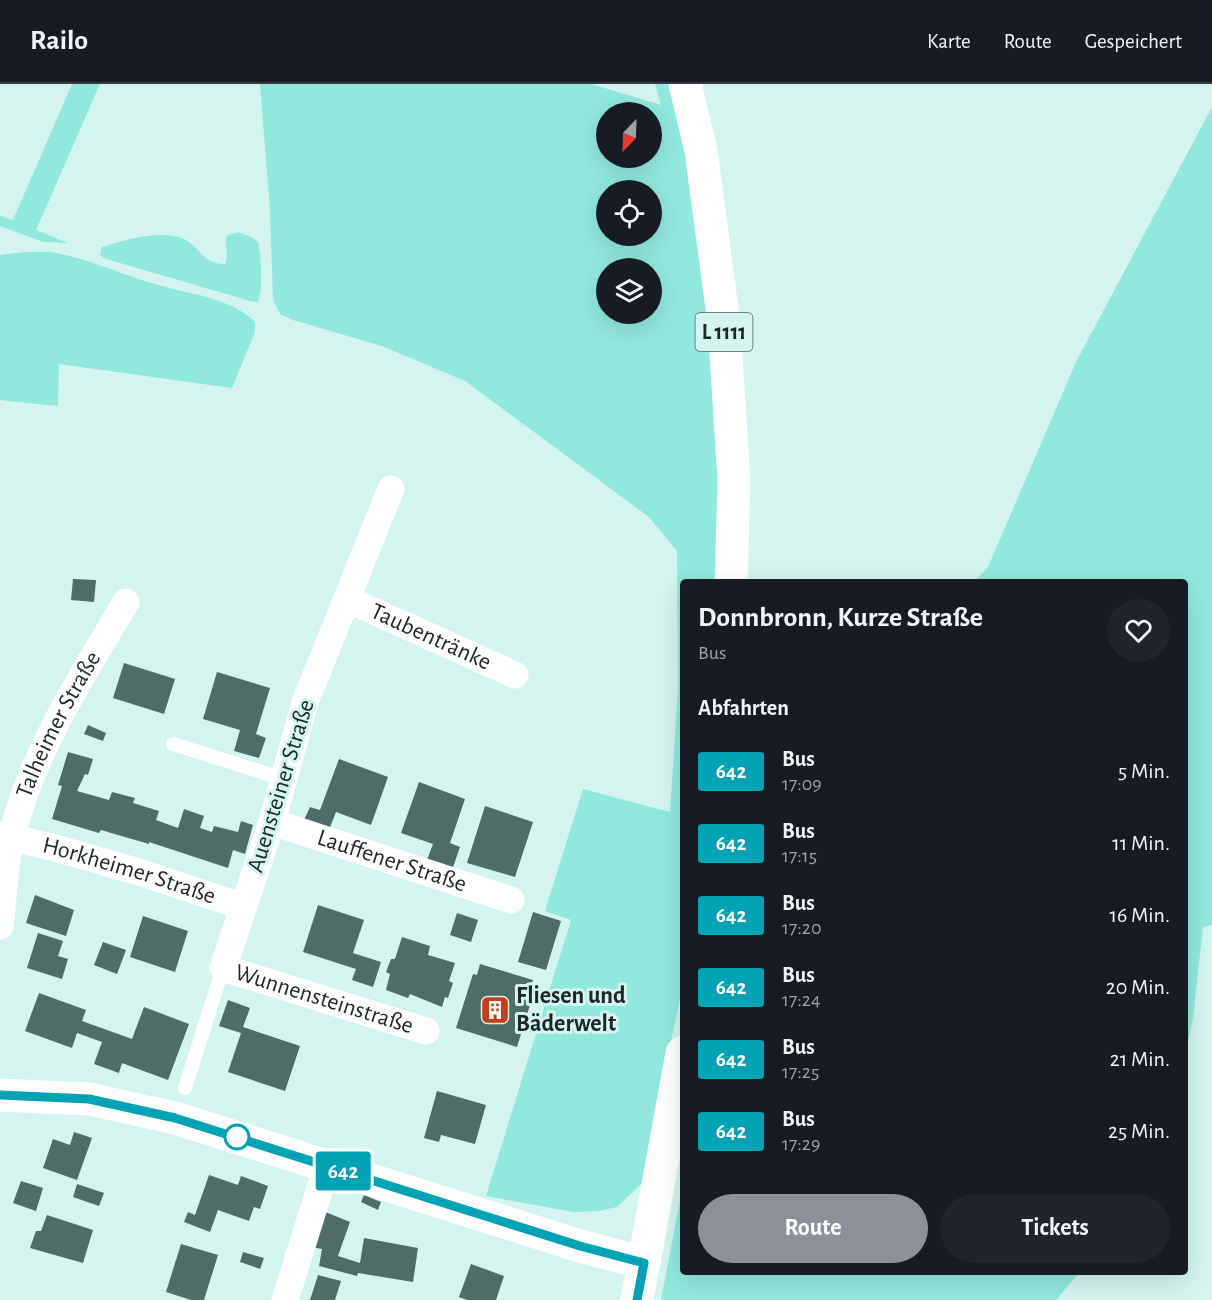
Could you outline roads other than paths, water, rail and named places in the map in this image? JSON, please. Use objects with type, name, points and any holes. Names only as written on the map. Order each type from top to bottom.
[{"type":"main road","name":"L 1111","points":[[685,84],[701,151],[723,324],[734,481],[731,579]]},
{"type":"main road","points":[[637,1300],[680,1064]]},
{"type":"main road","points":[[0,1095],[89,1099],[175,1118],[580,1246],[644,1263]]},
{"type":"street","name":"Auensteiner Straße","points":[[223,968],[272,822],[306,702],[391,489]]},
{"type":"street","name":"Taubentränke","points":[[346,599],[515,675]]},
{"type":"street","name":"Talheimer Straße","points":[[0,926],[6,836],[55,727],[126,602]]},
{"type":"street","name":"Lauffener Straße","points":[[272,822],[511,900]]},
{"type":"street","name":"Horkheimer Straße","points":[[6,836],[142,873],[244,907]]},
{"type":"street","name":"Wunnensteinstraße","points":[[223,968],[426,1031]]},
{"type":"street","points":[[285,1300],[327,1166]]},
{"type":"lane","points":[[172,744],[284,779]]},
{"type":"lane","name":"Auensteiner Straße","points":[[185,1088],[223,968]]},
{"type":"place","name":"Fliesen und Bäderwelt","points":[[495,1010]]}]
